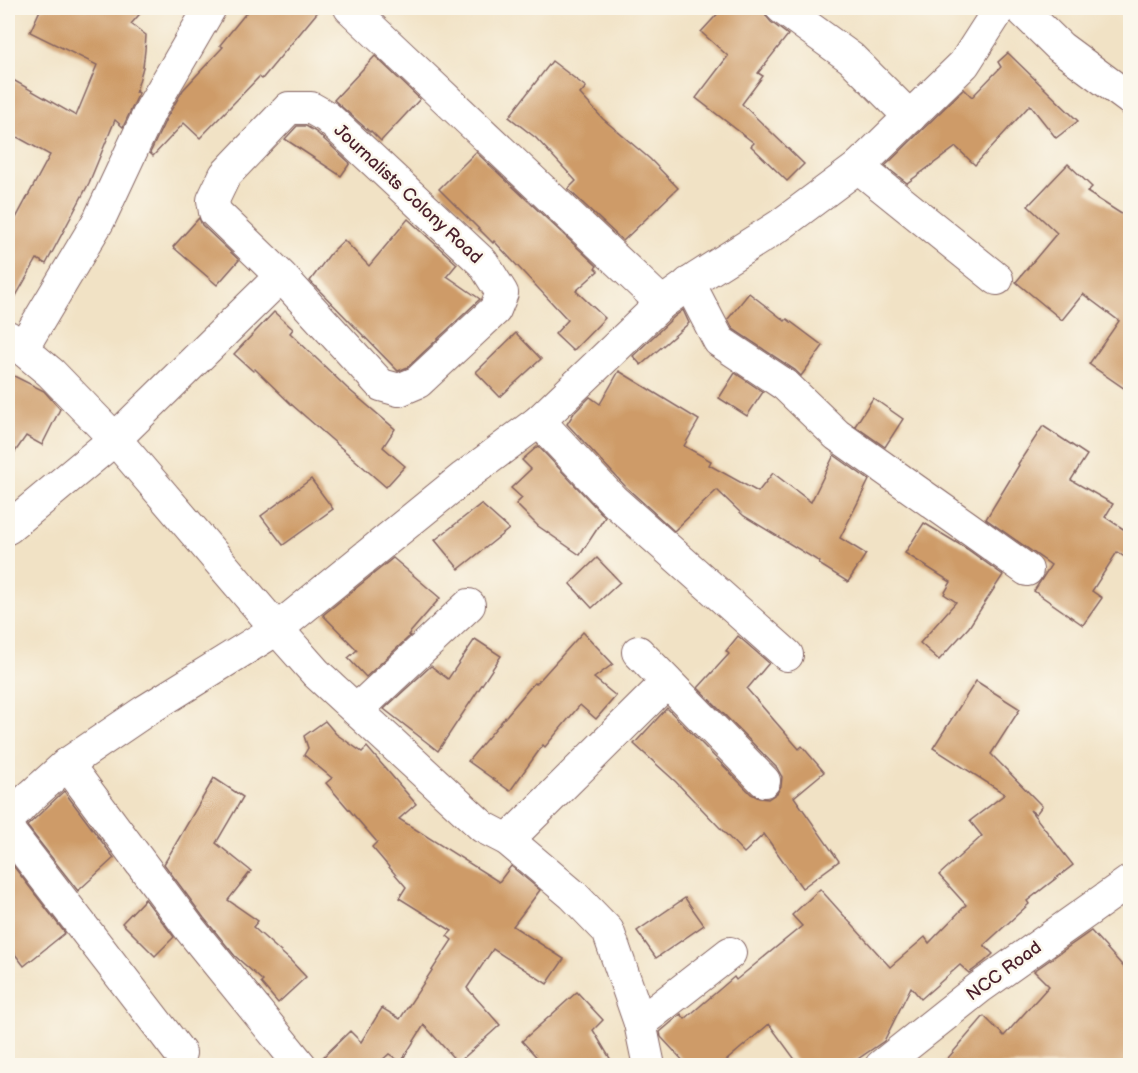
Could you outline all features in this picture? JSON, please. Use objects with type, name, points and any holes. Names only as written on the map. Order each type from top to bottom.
[{"type":"street","points":[[210,8],[151,109],[99,220],[15,343],[51,372],[115,439],[316,673],[483,827],[508,840],[573,895],[608,931],[640,1023],[649,1065]]},
{"type":"street","points":[[350,8],[662,303]]},
{"type":"street","points":[[782,8],[852,58],[910,117]]},
{"type":"street","points":[[180,1053],[8,824],[28,799],[67,764],[145,711],[277,629],[464,477],[539,421],[662,303],[779,226],[858,167],[964,63],[1000,8]]},
{"type":"street","points":[[1020,8],[1060,46],[1131,99]]},
{"type":"street","name":"Journalists Colony Road","points":[[290,108],[310,108],[327,117],[483,263],[502,293],[495,310],[473,331],[417,382],[399,390],[381,386],[281,276],[215,213],[213,200],[225,175],[290,108]]},
{"type":"street","points":[[858,167],[997,279]]},
{"type":"street","points":[[8,528],[115,439],[281,276]]},
{"type":"street","points":[[690,283],[719,341],[785,385],[837,435],[1027,570]]},
{"type":"street","points":[[539,421],[613,500],[787,655]]},
{"type":"street","points":[[357,711],[469,605]]},
{"type":"street","points":[[638,652],[764,781]]},
{"type":"street","points":[[508,840],[667,682]]},
{"type":"street","points":[[67,764],[190,929],[301,1065]]},
{"type":"street","name":"NCC Road","points":[[896,1061],[979,988],[1131,881]]},
{"type":"street","points":[[640,1023],[730,953]]},
{"type":"building","points":[[41,8],[145,8],[131,24],[146,35],[145,50],[136,92],[139,93],[123,127],[115,120],[89,183],[46,264],[37,259],[8,310],[8,233],[50,155],[8,132],[8,77],[76,116],[97,65],[30,32]]},
{"type":"building","points":[[250,8],[321,8],[262,79],[259,77],[200,138],[184,123],[153,156],[150,153],[183,90],[223,47],[220,45]]},
{"type":"building","points":[[723,8],[761,8],[771,22],[788,35],[758,73],[763,76],[742,104],[804,164],[787,181],[751,146],[754,143],[696,98],[728,56],[701,32]]},
{"type":"building","points":[[1008,53],[1078,121],[1056,138],[1030,105],[975,165],[956,147],[907,183],[885,166],[964,89],[972,97],[1001,67],[998,62]]},
{"type":"building","points":[[375,56],[420,99],[381,141],[334,100]]},
{"type":"building","points":[[552,61],[586,87],[580,94],[603,119],[650,159],[678,188],[623,241],[568,189],[576,181],[536,138],[509,117]]},
{"type":"building","points":[[297,126],[306,126],[316,132],[350,163],[341,176],[285,139]]},
{"type":"building","points":[[476,152],[597,266],[595,268],[598,271],[576,291],[605,318],[573,351],[555,334],[568,320],[494,241],[493,243],[439,189]]},
{"type":"building","points":[[1068,164],[1092,187],[1087,192],[1131,220],[1131,393],[1089,364],[1119,321],[1083,294],[1062,320],[1016,282],[1057,233],[1028,206]]},
{"type":"building","points":[[199,218],[202,225],[239,260],[217,285],[173,247]]},
{"type":"building","points":[[408,219],[457,264],[447,276],[480,299],[408,367],[398,371],[310,281],[330,254],[344,240],[369,266]]},
{"type":"building","points":[[749,293],[785,321],[787,319],[823,346],[801,376],[733,329],[728,319]]},
{"type":"building","points":[[683,310],[689,323],[641,365],[633,356]]},
{"type":"building","points":[[274,312],[293,329],[290,333],[347,388],[395,429],[383,447],[405,466],[386,487],[291,404],[255,369],[253,371],[234,354]]},
{"type":"building","points":[[516,333],[541,359],[500,397],[476,372]]},
{"type":"building","points":[[619,371],[699,420],[684,446],[711,461],[709,465],[758,492],[773,473],[811,502],[834,455],[869,480],[840,538],[866,554],[848,582],[819,564],[820,562],[744,516],[717,490],[674,531],[626,487],[567,424],[574,413],[590,397],[600,404]]},
{"type":"building","points":[[8,373],[44,391],[60,409],[42,445],[26,436],[8,462]]},
{"type":"building","points":[[735,373],[763,392],[747,416],[719,398]]},
{"type":"building","points":[[873,398],[903,419],[885,447],[855,426]]},
{"type":"building","points":[[1043,426],[1087,455],[1071,480],[1113,504],[1105,517],[1131,534],[1131,561],[1117,552],[1092,591],[1102,598],[1083,625],[1034,591],[1051,565],[986,519]]},
{"type":"building","points":[[538,446],[605,517],[580,555],[538,526],[516,504],[522,498],[511,488],[531,469],[522,460]]},
{"type":"building","points":[[311,479],[333,509],[283,545],[261,516]]},
{"type":"building","points":[[481,504],[509,529],[459,569],[435,540]]},
{"type":"building","points":[[924,523],[967,549],[1003,575],[969,627],[939,660],[920,643],[956,602],[944,594],[951,582],[905,553]]},
{"type":"building","points":[[393,558],[440,598],[408,635],[410,636],[366,677],[348,658],[357,650],[323,615]]},
{"type":"building","points":[[597,558],[620,582],[592,608],[570,584]]},
{"type":"building","points":[[583,632],[613,664],[594,678],[616,696],[596,719],[580,705],[545,747],[543,745],[510,791],[468,761],[534,683],[536,684]]},
{"type":"building","points":[[738,636],[769,663],[747,689],[799,749],[802,746],[824,772],[794,797],[839,861],[802,888],[764,834],[744,853],[676,782],[634,744],[667,708],[751,794],[768,799],[777,793],[782,777],[777,768],[698,688],[729,654],[726,651]]},
{"type":"building","points":[[475,639],[501,656],[438,751],[384,709],[431,666],[448,679]]},
{"type":"building","points":[[976,681],[1020,709],[991,754],[1042,806],[1036,814],[1030,810],[1073,865],[1027,901],[1029,904],[984,945],[993,954],[984,962],[969,973],[960,965],[921,999],[911,987],[884,1041],[849,1065],[799,1065],[769,1024],[721,1065],[687,1065],[661,1037],[660,1032],[681,1014],[685,1019],[734,977],[736,980],[802,926],[792,915],[820,889],[890,967],[925,937],[929,943],[966,905],[939,875],[982,836],[970,821],[1005,794],[933,748]]},
{"type":"building","points":[[325,721],[336,734],[362,752],[367,747],[416,804],[399,819],[499,882],[511,866],[540,890],[513,926],[564,959],[547,984],[493,949],[467,988],[500,1025],[458,1063],[424,1025],[401,1062],[389,1054],[380,1062],[384,1065],[319,1065],[318,1062],[350,1031],[361,1042],[382,1008],[400,1019],[452,940],[447,936],[452,931],[399,898],[406,887],[372,847],[377,842],[326,783],[332,778],[304,755],[308,748],[304,736]]},
{"type":"building","points":[[214,778],[243,797],[216,843],[251,871],[228,900],[258,921],[253,927],[306,977],[278,1003],[261,983],[263,981],[235,956],[164,864]]},
{"type":"building","points":[[64,791],[114,858],[78,891],[27,826]]},
{"type":"building","points":[[8,859],[65,933],[24,966],[8,945]]},
{"type":"building","points":[[685,898],[704,925],[656,958],[637,931]]},
{"type":"building","points":[[145,899],[174,937],[155,956],[122,923]]},
{"type":"building","points":[[1091,931],[1131,975],[1131,1065],[942,1065],[984,1016],[1004,1036],[1049,986],[1034,971]]},
{"type":"building","points":[[577,992],[603,1020],[593,1030],[614,1065],[544,1065],[522,1041]]}]
